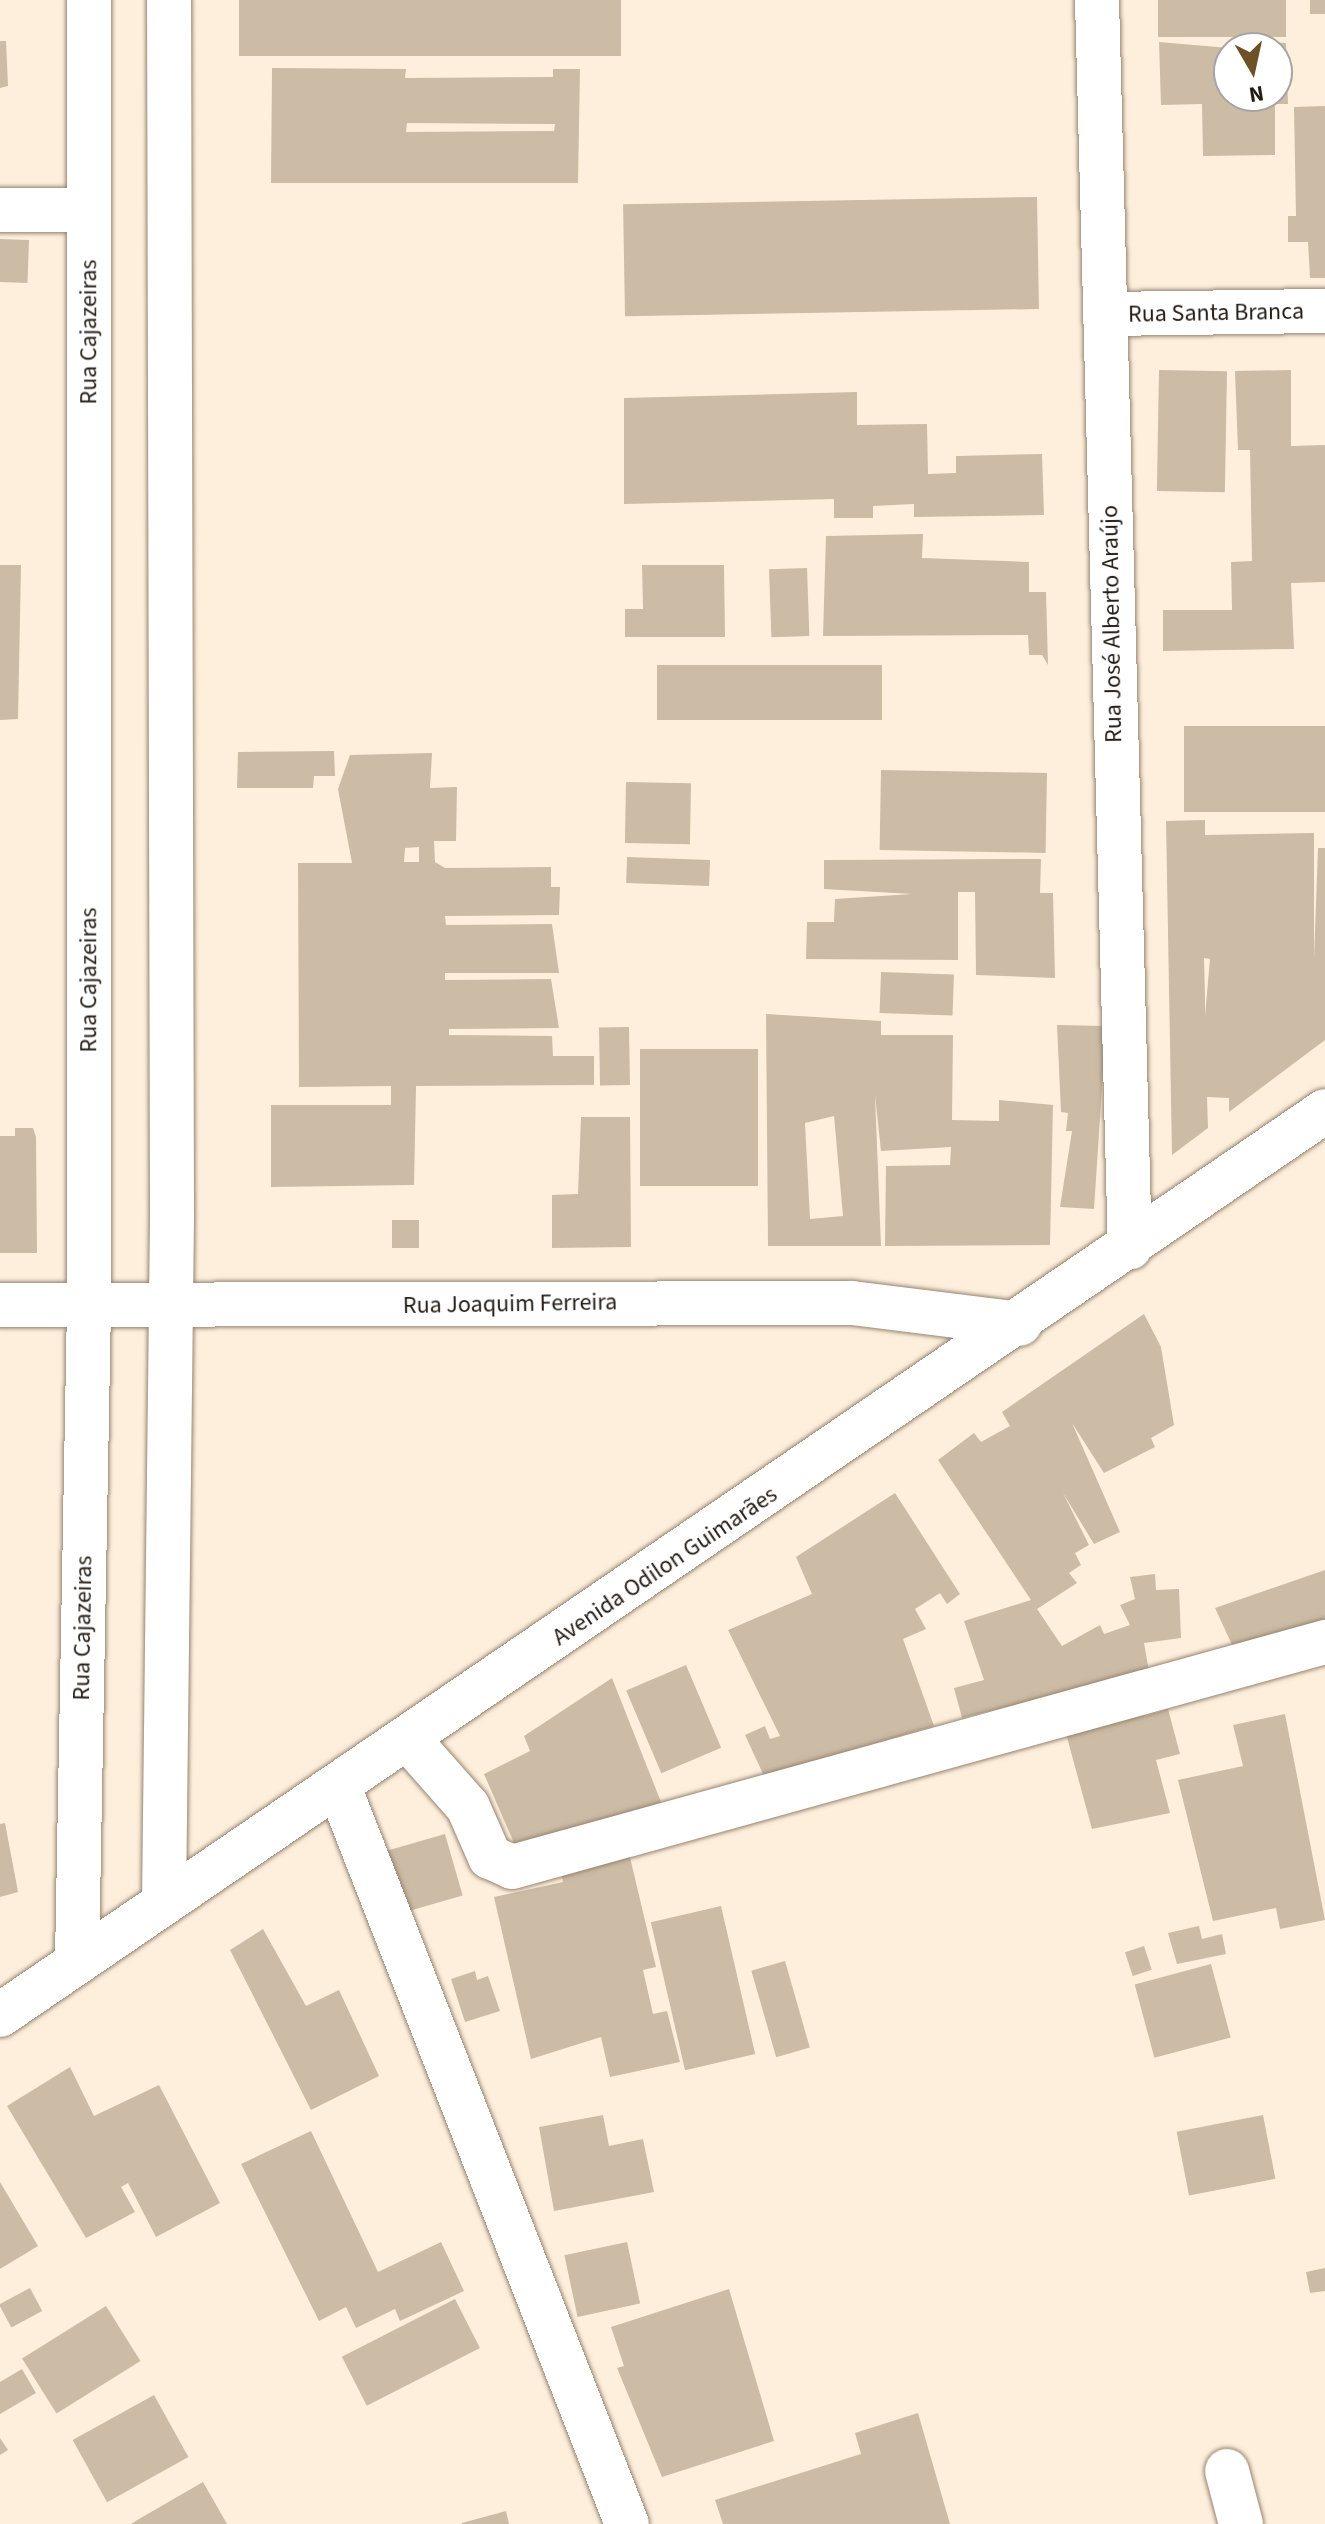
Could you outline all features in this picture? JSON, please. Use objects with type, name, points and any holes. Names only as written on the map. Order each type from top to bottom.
[{"type":"street","name":"Rua Cajazeiras","points":[[77,1960],[89,1305],[89,0]]},
{"type":"street","points":[[164,1902],[172,1309],[169,0]]},
{"type":"street","name":"Rua José Alberto Araújo","points":[[1097,0],[1130,1248]]},
{"type":"street","points":[[0,210],[89,210]]},
{"type":"street","name":"Rua Santa Branca","points":[[1106,314],[1325,311]]},
{"type":"street","name":"Avenida Odilon Guimarães","points":[[0,2015],[1020,1324],[1325,1111]]},
{"type":"street","name":"Rua Joaquim Ferreira","points":[[0,1305],[172,1309],[852,1303],[1020,1324]]},
{"type":"street","points":[[409,1740],[468,1807],[490,1857],[512,1867],[1325,1642]]},
{"type":"street","points":[[339,1787],[627,2524]]},
{"type":"street","points":[[1227,2471],[1241,2524]]},
{"type":"building","points":[[239,0],[621,0],[621,56],[239,56]]},
{"type":"building","points":[[1158,0],[1286,0],[1286,32],[1213,32],[1213,37],[1158,37]]},
{"type":"building","points":[[1310,0],[1325,0],[1325,14],[1310,14]]},
{"type":"building","points":[[0,41],[6,41],[8,86],[0,88]]},
{"type":"building","points":[[1159,42],[1213,47],[1213,112],[1275,112],[1275,155],[1203,156],[1202,104],[1161,105]]},
{"type":"building","points":[[272,68],[406,69],[405,78],[553,77],[553,69],[580,69],[578,183],[271,183]],"holes":[[[407,123],[555,124],[554,131],[406,132]]]},
{"type":"building","points":[[1325,106],[1325,278],[1310,278],[1308,242],[1288,242],[1288,216],[1296,216],[1294,107]]},
{"type":"building","points":[[1037,197],[1039,309],[625,316],[623,204]]},
{"type":"building","points":[[0,239],[29,240],[27,283],[0,282]]},
{"type":"building","points":[[1159,370],[1227,371],[1225,492],[1157,491]]},
{"type":"building","points":[[1291,370],[1291,446],[1325,445],[1325,582],[1291,583],[1294,649],[1163,651],[1163,610],[1232,610],[1231,562],[1252,561],[1250,450],[1238,450],[1235,371]]},
{"type":"building","points":[[857,392],[857,425],[927,424],[928,474],[956,473],[956,456],[1042,454],[1044,515],[914,517],[914,504],[873,506],[873,518],[834,518],[834,499],[624,504],[624,398]]},
{"type":"building","points":[[923,534],[922,558],[1029,562],[1029,592],[1046,592],[1048,665],[1042,655],[1029,655],[1028,635],[823,636],[826,536]]},
{"type":"building","points":[[0,565],[21,565],[18,719],[0,720]]},
{"type":"building","points":[[642,565],[724,565],[725,637],[625,637],[625,609],[643,609]]},
{"type":"building","points":[[807,568],[809,636],[771,637],[769,569]]},
{"type":"building","points":[[657,665],[882,665],[882,720],[657,720]]},
{"type":"building","points":[[1184,726],[1325,726],[1325,812],[1184,812]]},
{"type":"building","points":[[334,751],[335,776],[314,776],[313,788],[237,788],[238,752]]},
{"type":"building","points":[[432,753],[430,788],[457,787],[456,841],[434,841],[435,862],[445,868],[551,867],[551,887],[560,887],[559,915],[445,916],[446,925],[552,924],[559,973],[445,973],[445,980],[551,979],[559,1028],[449,1029],[449,1035],[552,1036],[553,1056],[594,1056],[594,1085],[416,1086],[414,1185],[271,1187],[271,1105],[391,1105],[391,1086],[299,1087],[298,863],[352,863],[338,789],[350,755]],"holes":[[[419,847],[419,862],[404,862],[405,848]]]},
{"type":"building","points":[[881,770],[1047,773],[1046,853],[880,850]]},
{"type":"building","points":[[626,782],[691,783],[690,844],[625,843]]},
{"type":"building","points":[[1205,820],[1205,835],[1314,833],[1314,959],[1318,848],[1325,848],[1325,1040],[1229,1112],[1229,1098],[1207,1097],[1208,1128],[1172,1155],[1166,821]],"holes":[[[1204,958],[1210,959],[1205,1016]]]},
{"type":"building","points":[[627,857],[710,860],[709,886],[626,883]]},
{"type":"building","points":[[1041,859],[1040,893],[1053,893],[1055,978],[976,975],[975,892],[958,892],[958,960],[806,959],[807,922],[834,922],[835,899],[912,894],[824,889],[824,860]]},
{"type":"building","points":[[881,972],[954,975],[953,1016],[880,1013]]},
{"type":"building","points":[[766,1014],[881,1021],[881,1035],[953,1035],[952,1120],[999,1121],[999,1100],[1053,1105],[1050,1245],[885,1246],[886,1166],[950,1165],[951,1147],[881,1151],[875,1095],[881,1246],[768,1246]],"holes":[[[834,1116],[843,1216],[810,1219],[805,1123]]]},
{"type":"building","points":[[1057,1025],[1106,1026],[1094,1209],[1060,1207],[1072,1131],[1066,1131],[1068,1113],[1061,1112]]},
{"type":"building","points":[[629,1027],[630,1085],[600,1086],[599,1028]]},
{"type":"building","points":[[640,1049],[758,1049],[758,1186],[640,1186]]},
{"type":"building","points":[[581,1117],[630,1117],[631,1247],[552,1248],[552,1195],[578,1194]]},
{"type":"building","points":[[15,1128],[33,1128],[36,1137],[37,1253],[0,1253],[0,1136],[15,1136]]},
{"type":"building","points":[[392,1220],[419,1220],[419,1248],[392,1248]]},
{"type":"building","points":[[1144,1314],[1161,1347],[1174,1425],[1151,1438],[1155,1447],[1104,1473],[1072,1423],[1120,1532],[1094,1544],[1063,1493],[1089,1545],[1075,1553],[1081,1565],[1069,1573],[1077,1583],[1037,1609],[1062,1646],[1100,1625],[1104,1634],[1130,1625],[1120,1605],[1135,1599],[1130,1577],[1155,1574],[1156,1590],[1179,1589],[1181,1638],[1144,1643],[1149,1671],[962,1718],[954,1688],[984,1680],[964,1621],[1031,1600],[938,1460],[974,1433],[981,1442],[1010,1426],[1002,1412]]},
{"type":"building","points":[[895,1493],[960,1594],[947,1604],[940,1593],[915,1609],[926,1629],[903,1639],[934,1726],[764,1776],[745,1735],[765,1726],[770,1739],[780,1736],[728,1630],[812,1594],[796,1557]]},
{"type":"building","points":[[1325,1570],[1325,1620],[1233,1647],[1215,1608]]},
{"type":"building","points":[[686,1665],[721,1748],[661,1773],[626,1690]]},
{"type":"building","points":[[612,1678],[663,1807],[518,1852],[484,1774],[530,1751],[524,1736]]},
{"type":"building","points":[[1142,1708],[1145,1716],[1168,1709],[1180,1754],[1156,1760],[1170,1813],[1092,1829],[1065,1730]]},
{"type":"building","points":[[1285,1714],[1325,1920],[1280,1929],[1276,1908],[1213,1921],[1178,1780],[1243,1766],[1233,1725]]},
{"type":"building","points":[[5,1823],[18,1892],[0,1897],[0,1824]]},
{"type":"building","points":[[445,1834],[463,1896],[399,1914],[382,1852]]},
{"type":"building","points":[[629,1853],[656,1967],[643,1970],[653,2014],[667,2011],[680,2062],[610,2077],[601,2037],[531,2059],[494,1897],[563,1882],[561,1872]]},
{"type":"building","points":[[721,1906],[755,2054],[685,2070],[651,1922]]},
{"type":"building","points":[[1199,1926],[1202,1939],[1222,1934],[1226,1954],[1177,1964],[1168,1933]]},
{"type":"building","points":[[263,1929],[306,2006],[339,1990],[379,2076],[311,2110],[230,1950]]},
{"type":"building","points":[[1144,1946],[1152,1970],[1133,1976],[1125,1952]]},
{"type":"building","points":[[785,1961],[810,2048],[776,2057],[751,1971]]},
{"type":"building","points":[[1211,1964],[1231,2037],[1154,2058],[1135,1984]]},
{"type":"building","points":[[475,1971],[477,1980],[488,1976],[500,2011],[465,2022],[451,1979]]},
{"type":"building","points":[[70,2067],[94,2116],[159,2085],[220,2203],[156,2237],[128,2183],[121,2187],[135,2212],[86,2238],[7,2106]]},
{"type":"building","points":[[603,2115],[609,2146],[643,2139],[654,2192],[554,2211],[539,2127]]},
{"type":"building","points":[[1263,2115],[1275,2179],[1189,2196],[1177,2132]]},
{"type":"building","points":[[311,2131],[378,2272],[441,2242],[464,2291],[400,2321],[395,2309],[356,2328],[346,2307],[319,2321],[241,2164]]},
{"type":"building","points":[[0,2182],[38,2246],[0,2269]]},
{"type":"building","points":[[627,2242],[640,2304],[577,2317],[564,2255]]},
{"type":"building","points":[[1325,2268],[1325,2291],[1310,2293],[1306,2272]]},
{"type":"building","points":[[30,2288],[42,2311],[11,2327],[0,2304]]},
{"type":"building","points":[[729,2289],[774,2441],[662,2477],[617,2368],[624,2366],[611,2327]]},
{"type":"building","points":[[455,2299],[480,2348],[367,2406],[342,2357]]},
{"type":"building","points":[[106,2306],[140,2361],[56,2414],[22,2358]]},
{"type":"building","points":[[22,2369],[36,2393],[0,2414],[0,2382]]},
{"type":"building","points":[[154,2395],[188,2457],[107,2502],[73,2440]]},
{"type":"building","points":[[918,2413],[950,2524],[723,2524],[715,2500],[861,2454],[855,2433]]},
{"type":"building","points":[[0,2438],[8,2450],[0,2455]]},
{"type":"building","points":[[203,2482],[227,2524],[131,2524],[139,2519]]},
{"type":"building","points":[[506,2511],[509,2524],[462,2524],[462,2523]]}]
